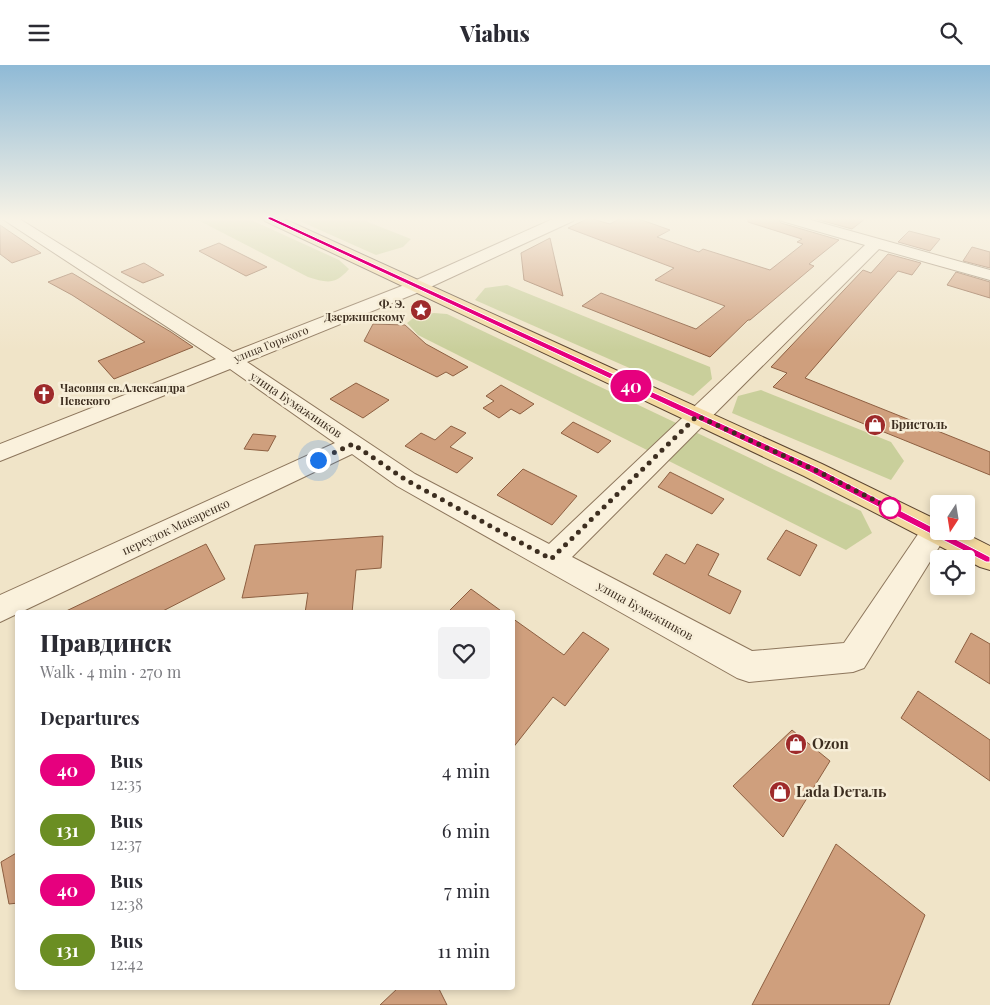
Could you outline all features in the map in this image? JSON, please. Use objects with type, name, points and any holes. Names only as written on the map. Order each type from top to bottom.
[{"type":"main road","points":[[365,262],[813,469],[930,528]]},
{"type":"main road","points":[[953,540],[990,559]]},
{"type":"street","name":"улица Бумажников","points":[[77,262],[231,360],[406,480],[749,667],[853,657],[930,539]]},
{"type":"street","name":"улица Горького","points":[[0,453],[418,286],[471,262]]},
{"type":"street","points":[[551,559],[856,262]]},
{"type":"street","points":[[943,262],[990,275]]},
{"type":"street","name":"переулок Макаренко","points":[[0,609],[353,444]]},
{"type":"green space","points":[[279,262],[341,262],[349,269],[339,278],[330,281],[320,281]]},
{"type":"green space","points":[[507,285],[710,367],[712,379],[693,396],[475,300],[485,288]]},
{"type":"green space","points":[[434,313],[447,314],[861,511],[872,533],[846,550],[418,335],[407,323],[416,316]]},
{"type":"green space","points":[[761,390],[891,442],[904,461],[891,480],[732,413],[738,396]]},
{"type":"building","points":[[219,262],[257,262],[267,267],[246,276]]},
{"type":"building","points":[[522,262],[555,262],[563,296],[524,280]]},
{"type":"building","points":[[658,262],[744,262],[770,270],[780,262],[812,262],[809,264],[814,266],[748,320],[710,357],[582,306],[601,293],[696,329],[725,306],[655,280],[674,268]]},
{"type":"building","points":[[881,262],[921,263],[912,275],[898,271],[805,378],[990,452],[990,475],[773,387],[787,373],[771,367],[863,270],[871,273]]},
{"type":"building","points":[[966,262],[990,262],[990,268]]},
{"type":"building","points":[[144,263],[164,275],[143,283],[121,272]]},
{"type":"building","points":[[956,272],[990,282],[990,298],[947,285]]},
{"type":"building","points":[[72,273],[193,347],[114,379],[98,361],[145,342],[72,295],[48,282]]},
{"type":"building","points":[[373,324],[405,325],[426,344],[468,367],[453,376],[446,372],[437,377],[364,341]]},
{"type":"building","points":[[356,383],[389,400],[363,418],[330,399]]},
{"type":"building","points":[[501,385],[534,404],[520,414],[511,409],[499,418],[483,408],[494,401],[486,396]]},
{"type":"building","points":[[573,422],[611,441],[598,453],[561,433]]},
{"type":"building","points":[[451,426],[466,433],[450,447],[473,458],[457,473],[405,446],[421,433],[435,440]]},
{"type":"building","points":[[253,434],[276,436],[268,451],[244,449]]},
{"type":"building","points":[[523,469],[577,496],[552,525],[497,495]]},
{"type":"building","points":[[670,472],[724,499],[712,514],[658,487]]},
{"type":"building","points":[[786,530],[817,545],[800,576],[767,559]]},
{"type":"building","points":[[383,536],[381,568],[356,570],[352,610],[305,610],[308,593],[242,598],[255,545]]},
{"type":"building","points":[[206,544],[225,579],[165,610],[68,610]]},
{"type":"building","points":[[697,544],[719,554],[708,575],[741,591],[730,614],[653,574],[666,554],[685,564]]},
{"type":"building","points":[[471,589],[500,610],[450,610]]},
{"type":"building","points":[[515,620],[564,655],[583,632],[609,649],[565,706],[553,697],[515,745]]},
{"type":"building","points":[[971,633],[990,644],[990,684],[955,662]]},
{"type":"building","points":[[918,691],[990,740],[990,781],[901,718]]},
{"type":"building","points":[[792,730],[830,761],[783,837],[733,786]]},
{"type":"building","points":[[836,844],[925,915],[889,1005],[752,1005]]},
{"type":"building","points":[[15,854],[15,903],[9,904],[1,862]]},
{"type":"building","points":[[396,990],[440,990],[447,1005],[380,1005]]},
{"type":"bus line","name":"40","points":[[365,262],[813,469],[990,559]]},
{"type":"place","name":"Ф. Э. Дзержинскому","points":[[421,310]]},
{"type":"place","name":"Часовня св.Александра Невского","points":[[44,394]]},
{"type":"place","name":"Бристоль","points":[[875,425]]},
{"type":"place","name":"Ozon","points":[[796,744]]},
{"type":"place","name":"Lada Dеталь","points":[[780,792]]},
{"type":"route","points":[[318,460],[353,444],[406,480],[551,559],[697,416],[813,469],[890,508]]}]
